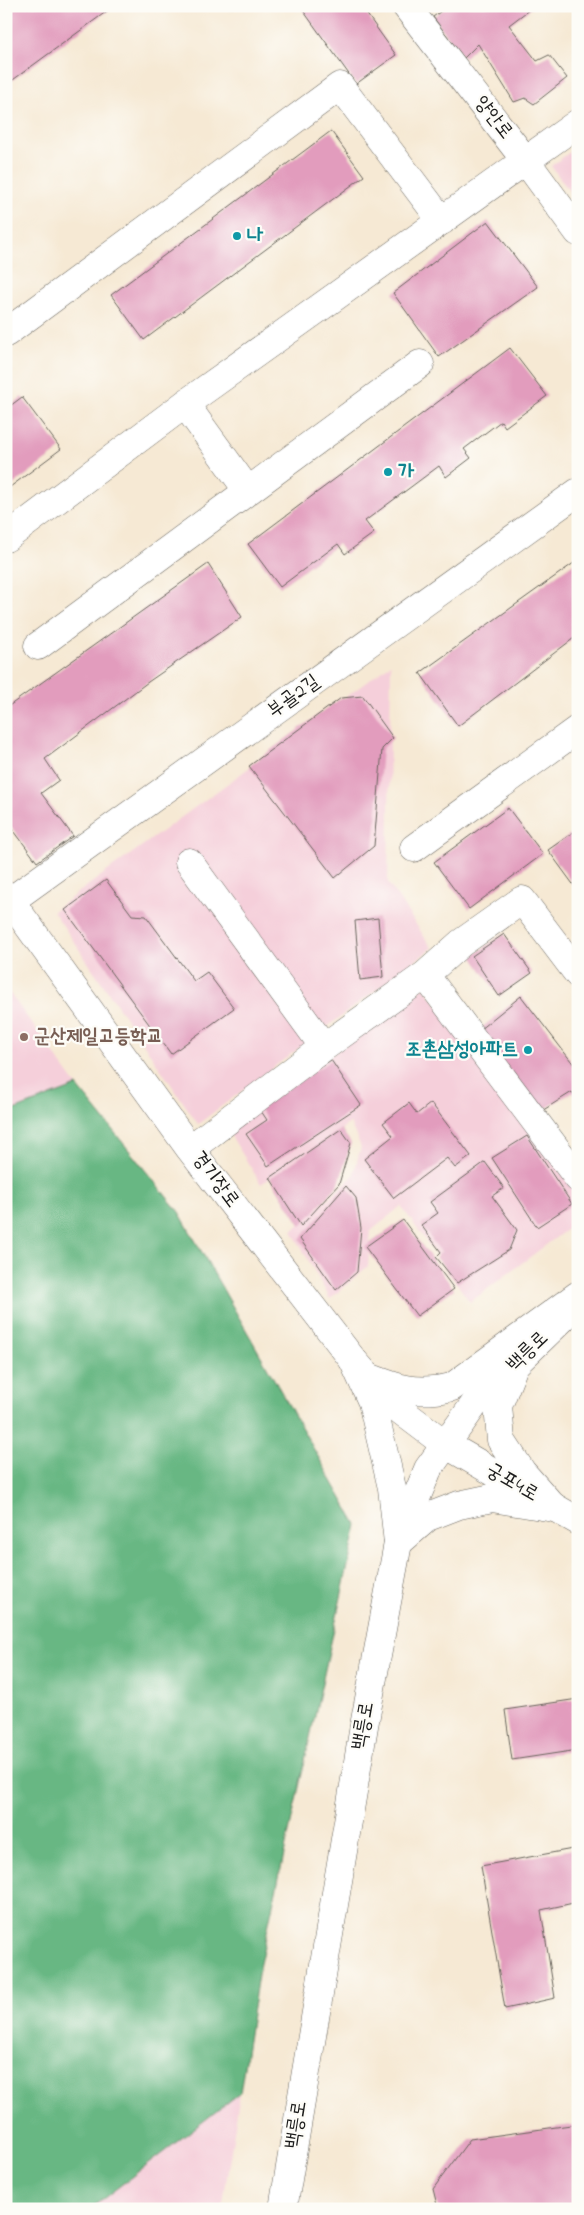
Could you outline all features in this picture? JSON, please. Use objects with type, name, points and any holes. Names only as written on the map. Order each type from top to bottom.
[{"type":"street","name":"양안로","points":[[406,6],[526,161],[578,232]]},
{"type":"street","points":[[6,333],[340,86],[442,221]]},
{"type":"street","points":[[6,538],[185,404],[578,123]]},
{"type":"street","points":[[38,646],[420,364]]},
{"type":"street","points":[[185,404],[248,491]]},
{"type":"street","name":"부골2길","points":[[8,900],[578,492]]},
{"type":"street","points":[[414,848],[578,729]]},
{"type":"street","points":[[189,862],[324,1047]]},
{"type":"street","name":"경기장로","points":[[8,900],[190,1149],[360,1368],[392,1404],[445,1444]]},
{"type":"street","points":[[190,1149],[324,1047],[425,975],[462,943],[522,900],[578,974]]},
{"type":"street","points":[[425,975],[578,1178]]},
{"type":"street","points":[[360,1368],[398,1389],[433,1391],[452,1387],[578,1295]]},
{"type":"street","name":"백릉로","points":[[283,2209],[364,1726],[398,1543],[428,1468],[476,1402],[578,1303]]},
{"type":"street","points":[[514,1366],[498,1406],[501,1440],[522,1472],[554,1508]]},
{"type":"street","points":[[360,1368],[372,1402],[392,1488],[398,1543]]},
{"type":"street","name":"궁포4로","points":[[445,1444],[578,1521]]},
{"type":"street","points":[[398,1543],[428,1517],[459,1505],[492,1498],[554,1508]]},
{"type":"shaded area","points":[[578,146],[578,203],[551,166]]},
{"type":"shaded area","points":[[391,664],[388,883],[432,948],[198,1124],[53,911]]},
{"type":"shaded area","points":[[424,987],[578,1192],[578,1221],[470,1302],[401,1206],[371,1231],[368,1266],[330,1299],[292,1231],[353,1176],[361,1147],[350,1123],[261,1184],[228,1131]]},
{"type":"shaded area","name":"군산제일고등학교","points":[[6,988],[77,1086],[8,1113],[6,1113]]},
{"type":"shaded area","points":[[240,2093],[222,2209],[90,2209]]},
{"type":"green space","points":[[77,1086],[179,1212],[357,1525],[259,1968],[240,2093],[90,2209],[6,2209],[6,1113]]},
{"type":"building","points":[[10,6],[114,6],[6,85],[6,9]]},
{"type":"building","points":[[306,6],[361,6],[396,55],[356,84],[302,9]]},
{"type":"building","points":[[448,6],[534,6],[509,25],[537,61],[549,55],[567,78],[534,104],[525,98],[514,102],[478,44],[464,58],[433,17]]},
{"type":"building","name":"나","points":[[331,131],[364,176],[144,340],[111,295]]},
{"type":"building","points":[[488,221],[538,287],[439,357],[393,293]]},
{"type":"building","name":"가","points":[[510,348],[547,396],[505,427],[501,421],[464,449],[471,458],[446,477],[439,466],[365,521],[374,533],[345,554],[338,544],[280,587],[248,544]]},
{"type":"building","points":[[22,397],[61,449],[6,490],[6,409]]},
{"type":"building","points":[[578,560],[578,635],[458,726],[420,673]]},
{"type":"building","points":[[208,564],[242,617],[148,682],[45,759],[59,780],[41,793],[73,836],[37,862],[6,820],[6,708]]},
{"type":"building","points":[[363,696],[393,738],[382,749],[374,846],[335,878],[249,766],[341,698]]},
{"type":"building","points":[[508,808],[543,854],[469,909],[434,862]]},
{"type":"building","points":[[578,829],[578,891],[548,850]]},
{"type":"building","points":[[106,880],[132,915],[146,916],[194,981],[207,972],[234,1008],[171,1054],[65,910]]},
{"type":"building","points":[[378,918],[383,977],[360,980],[355,921]]},
{"type":"building","points":[[504,934],[532,973],[499,996],[472,956]]},
{"type":"building","name":"조촌삼성아파트","points":[[521,996],[578,1070],[578,1100],[572,1092],[537,1114],[479,1030]]},
{"type":"building","points":[[331,1060],[361,1105],[268,1166],[246,1134],[267,1120],[259,1108]]},
{"type":"building","points":[[409,1103],[417,1114],[431,1103],[471,1156],[455,1168],[447,1158],[394,1198],[364,1159],[393,1136],[383,1123]]},
{"type":"building","points":[[341,1129],[351,1143],[339,1184],[301,1226],[270,1178]]},
{"type":"building","points":[[527,1136],[572,1204],[537,1227],[492,1158]]},
{"type":"building","points":[[485,1162],[504,1188],[492,1196],[517,1230],[509,1250],[457,1283],[436,1257],[441,1252],[421,1225],[438,1213],[430,1202]]},
{"type":"building","points":[[346,1186],[356,1198],[361,1228],[357,1272],[336,1290],[300,1239]]},
{"type":"building","points":[[403,1220],[454,1289],[417,1316],[365,1247]]},
{"type":"building","points":[[578,1699],[578,1750],[512,1760],[505,1710]]},
{"type":"building","points":[[578,1848],[578,1902],[541,1910],[555,1998],[505,2009],[481,1866]]},
{"type":"building","points":[[578,2124],[578,2209],[438,2209],[433,2189],[470,2139]]},
{"type":"place","name":"나","points":[[237,236]]},
{"type":"place","name":"가","points":[[388,472]]},
{"type":"place","name":"군산제일고등학교","points":[[24,1037]]},
{"type":"place","name":"조촌삼성아파트","points":[[528,1050]]}]
